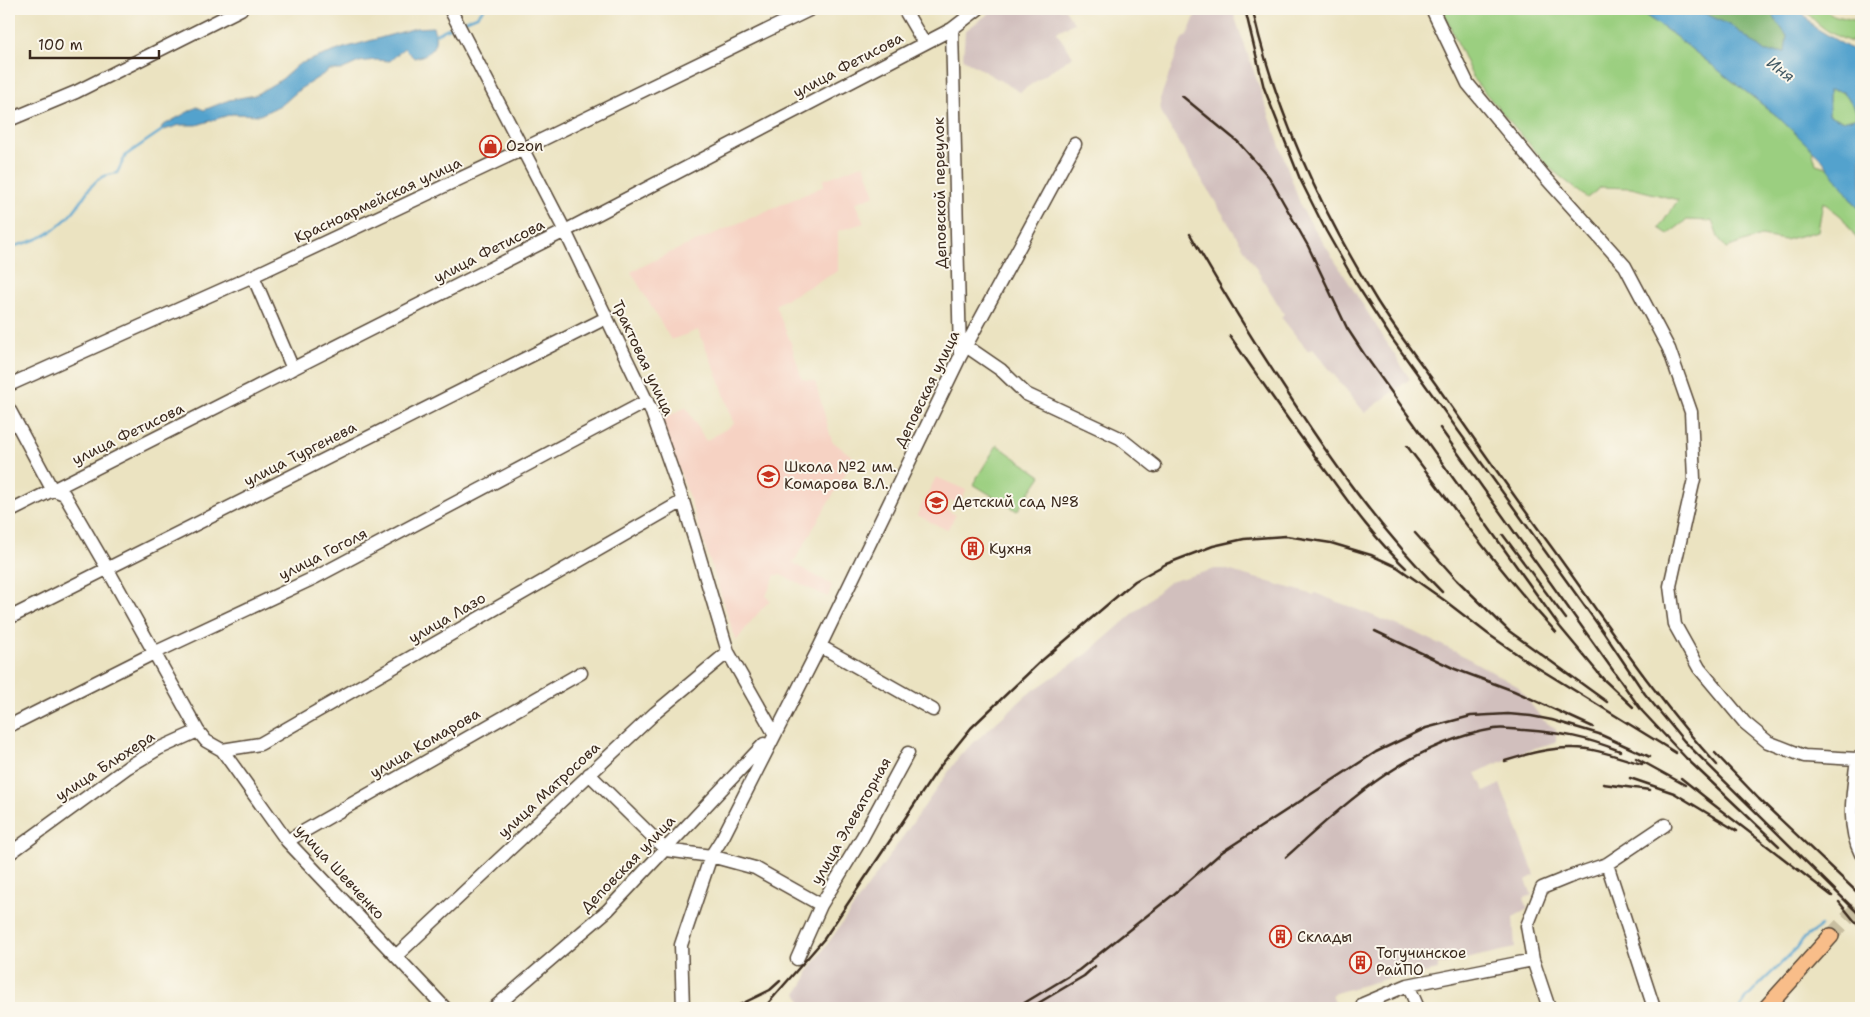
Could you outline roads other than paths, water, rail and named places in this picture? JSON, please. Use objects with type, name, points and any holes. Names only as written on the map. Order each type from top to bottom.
[{"type":"main road","points":[[1766,1008],[1789,982],[1834,938]]},
{"type":"street","points":[[9,120],[76,92],[241,9]]},
{"type":"street","name":"Трактовая улица","points":[[450,9],[565,231],[647,401],[683,501],[728,652],[774,733]]},
{"type":"street","name":"Красноармейская улица","points":[[9,385],[253,276],[523,149],[811,9]]},
{"type":"street","points":[[904,9],[924,43]]},
{"type":"street","name":"улица Фетисова","points":[[9,512],[565,231],[952,29],[978,9]]},
{"type":"street","points":[[1432,9],[1468,84],[1544,177],[1625,266],[1669,349],[1691,412],[1694,478],[1670,586],[1675,625],[1699,668],[1745,723],[1768,742],[1804,756],[1859,758],[1852,800],[1852,833],[1861,854]]},
{"type":"street","name":"Деповской переулок","points":[[952,29],[963,352]]},
{"type":"street","name":"Деповская улица","points":[[683,1008],[681,945],[711,856],[723,837],[774,733],[820,646],[963,352],[1074,144]]},
{"type":"street","points":[[253,276],[293,369]]},
{"type":"street","name":"улица Тургенева","points":[[9,618],[606,318]]},
{"type":"street","points":[[963,352],[1001,370],[1026,394],[1120,438],[1155,466]]},
{"type":"street","name":"улица Гоголя","points":[[9,726],[154,653],[316,577],[647,401]]},
{"type":"street","points":[[9,409],[52,489],[64,494],[198,731],[206,740],[222,750]]},
{"type":"street","name":"улица Лазо","points":[[222,750],[260,744],[683,501]]},
{"type":"street","points":[[820,646],[933,710]]},
{"type":"street","name":"улица Матросова","points":[[396,956],[655,712],[728,652]]},
{"type":"street","name":"улица Комарова","points":[[286,840],[581,673]]},
{"type":"street","name":"улица Блюхера","points":[[9,854],[128,767],[158,749],[198,731]]},
{"type":"street","name":"Деповская улица","points":[[494,1008],[608,910],[774,733]]},
{"type":"street","name":"улица Шевченко","points":[[222,750],[286,840],[445,1008]]},
{"type":"street","name":"улица Элеваторная","points":[[796,959],[821,905],[862,838],[908,753]]},
{"type":"street","points":[[589,774],[666,850],[711,856],[755,868],[821,905]]},
{"type":"street","points":[[1549,1008],[1533,960],[1528,926],[1542,888],[1607,864],[1665,825]]},
{"type":"street","points":[[1607,864],[1654,1008]]},
{"type":"street","points":[[1362,1008],[1363,1004],[1408,985],[1533,960]]},
{"type":"street","points":[[1408,985],[1418,1008]]},
{"type":"water","name":"Иня","points":[[1636,9],[1696,9],[1733,27],[1765,52],[1785,52],[1787,36],[1768,9],[1800,9],[1814,27],[1861,55],[1861,212],[1820,157],[1777,116],[1671,33]],"holes":[[[1829,90],[1843,92],[1854,106],[1858,117],[1843,121],[1829,115]]]},
{"type":"water","points":[[433,27],[435,44],[429,52],[420,57],[414,58],[404,48],[390,61],[359,62],[341,70],[330,70],[300,89],[283,104],[260,115],[232,114],[197,125],[180,125],[161,131],[162,126],[197,107],[204,110],[229,100],[255,95],[282,79],[299,64],[344,48],[416,28]]},
{"type":"waterway","points":[[462,22],[477,16],[484,9]]},
{"type":"waterway","points":[[436,34],[455,25]]},
{"type":"waterway","points":[[9,247],[28,243],[51,232],[76,209],[97,180],[117,173],[126,155],[161,131]]},
{"type":"waterway","points":[[1740,1008],[1762,982],[1797,948],[1803,939],[1821,926]]},
{"type":"tunnel","points":[[1831,936],[1861,904]]},
{"type":"railway","points":[[1245,9],[1264,88],[1300,179],[1326,231],[1355,282],[1390,336],[1604,633],[1645,694],[1684,741],[1861,916]]},
{"type":"railway","points":[[1254,16],[1276,91],[1304,163],[1320,199],[1377,301],[1630,658],[1672,713],[1717,765]]},
{"type":"railway","points":[[1182,96],[1238,142],[1269,177],[1308,246],[1347,328],[1364,354],[1560,627],[1605,681]]},
{"type":"railway","points":[[1190,234],[1259,348],[1338,467],[1377,519],[1442,592]]},
{"type":"railway","points":[[1230,336],[1348,502],[1395,558],[1406,568]]},
{"type":"railway","points":[[1440,428],[1642,711],[1686,758],[1779,846]]},
{"type":"railway","points":[[1407,446],[1498,565],[1556,632]]},
{"type":"railway","points":[[1415,533],[1457,580],[1509,631],[1607,702]]},
{"type":"railway","points":[[1503,535],[1566,619]]},
{"type":"railway","points":[[764,1008],[824,939],[938,769],[971,728],[1039,663],[1135,581],[1166,564],[1213,546],[1244,539],[1286,536],[1331,543],[1371,555],[1397,567],[1530,663],[1676,753]]},
{"type":"railway","points":[[1375,631],[1455,669],[1514,691],[1593,727]]},
{"type":"railway","points":[[1600,676],[1633,707]]},
{"type":"railway","points":[[1016,1008],[1079,970],[1174,894],[1222,852],[1376,752],[1426,728],[1471,716],[1508,714],[1531,716],[1552,720],[1599,734],[1650,757]]},
{"type":"railway","points":[[1286,857],[1356,796],[1381,778],[1407,761],[1434,747],[1463,736],[1498,728],[1538,731],[1585,739],[1620,751]]},
{"type":"railway","points":[[1505,761],[1548,750],[1582,748],[1642,764]]},
{"type":"railway","points":[[1715,753],[1759,799],[1861,896]]},
{"type":"railway","points":[[1636,758],[1685,785]]},
{"type":"railway","points":[[1630,778],[1674,793],[1737,831]]},
{"type":"railway","points":[[1681,778],[1711,802]]},
{"type":"railway","points":[[1603,784],[1650,790]]},
{"type":"railway","points":[[1705,798],[1832,896]]},
{"type":"railway","points":[[1839,902],[1861,929]]},
{"type":"railway","points":[[1030,1008],[1084,976],[1095,966]]},
{"type":"railway","points":[[733,1008],[770,990],[780,981]]},
{"type":"place","name":"Ozon","points":[[490,146]]},
{"type":"place","name":"Школа №2 им. Комарова В.Л.","points":[[768,476]]},
{"type":"place","name":"Детский сад №8","points":[[937,502]]},
{"type":"place","name":"Кухня","points":[[973,549]]},
{"type":"place","name":"Склады","points":[[1281,937]]},
{"type":"place","name":"Тогучинское РайПО","points":[[1360,962]]}]
